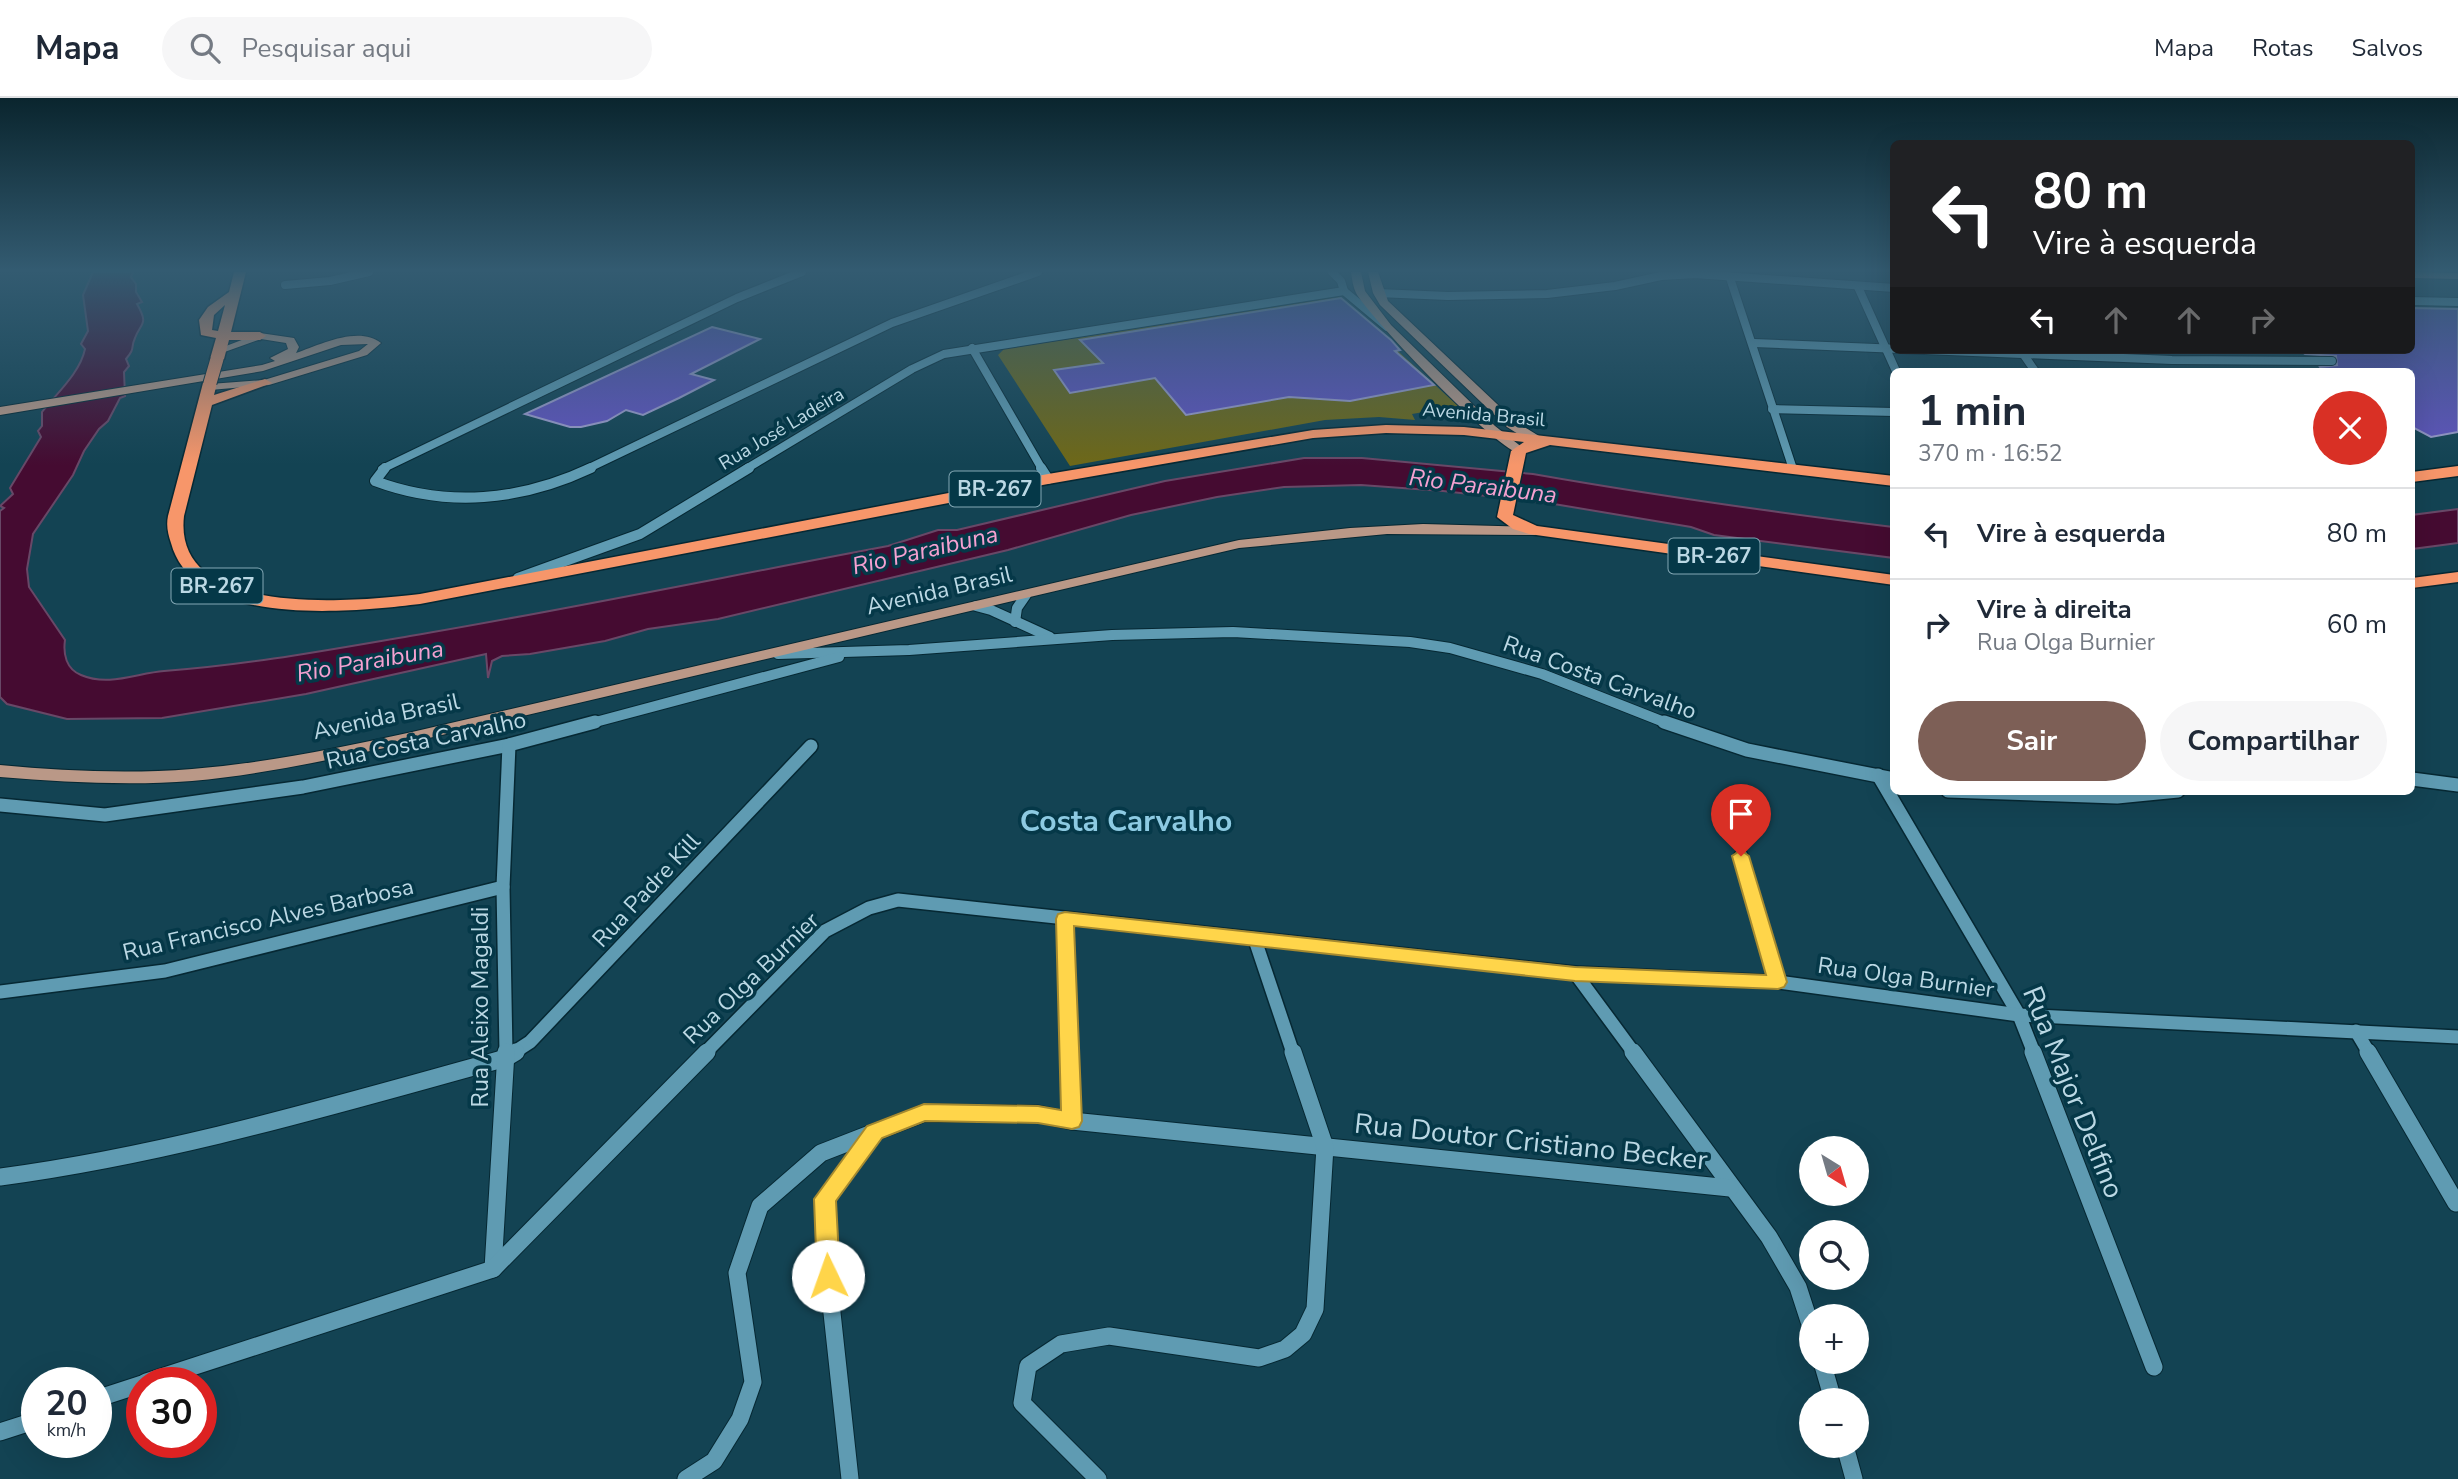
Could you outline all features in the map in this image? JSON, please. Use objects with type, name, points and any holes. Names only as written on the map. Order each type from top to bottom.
[{"type":"highway","name":"Avenida Brasil","points":[[223,336],[175,526],[179,551],[186,564],[209,583],[247,599],[321,605],[392,603],[493,587],[1048,479],[1313,434],[1386,429],[1464,431],[1890,481]]},
{"type":"highway","points":[[209,391],[265,383]]},
{"type":"highway","name":"BR-267","points":[[1464,431],[1498,440],[1518,455]]},
{"type":"highway","points":[[1506,514],[1518,455],[1528,446],[1574,445]]},
{"type":"highway","points":[[2415,477],[2458,471]]},
{"type":"highway","name":"BR-267","points":[[1506,514],[1519,526],[1535,531]]},
{"type":"highway","name":"Avenida Brasil","points":[[1535,531],[1890,579]]},
{"type":"highway","points":[[2415,583],[2458,578]]},
{"type":"main road","points":[[218,355],[257,336]]},
{"type":"main road","points":[[164,381],[259,363],[286,354],[294,347],[285,338],[272,336]]},
{"type":"main road","points":[[1397,336],[1518,455]]},
{"type":"main road","points":[[1418,336],[1511,424],[1535,439]]},
{"type":"main road","points":[[6,406],[275,366],[354,339],[369,339],[376,343],[363,353],[265,383]]},
{"type":"main road","points":[[1445,382],[1464,379]]},
{"type":"main road","points":[[1472,527],[1495,523],[1506,514]]},
{"type":"main road","name":"Avenida Brasil","points":[[0,771],[152,778],[267,765],[412,737],[1239,544],[1314,533],[1423,526],[1535,531]]},
{"type":"street","points":[[657,336],[401,459],[382,470],[375,481],[395,490],[429,498],[462,500],[494,498],[544,487],[565,480],[864,336]]},
{"type":"street","name":"Rua José Ladeira","points":[[493,587],[640,534],[912,369],[944,354],[1047,336]]},
{"type":"street","points":[[1752,336],[1793,470]]},
{"type":"street","points":[[1880,336],[1895,368]]},
{"type":"street","points":[[1754,343],[1890,350]]},
{"type":"street","points":[[972,348],[1048,479]]},
{"type":"street","points":[[2043,354],[2172,360],[2332,361]]},
{"type":"street","points":[[2167,354],[2179,368]]},
{"type":"street","points":[[1772,408],[1890,412]]},
{"type":"street","points":[[1015,622],[1017,608],[1026,595]]},
{"type":"street","name":"Rua Costa Carvalho","points":[[976,606],[991,610],[1053,639]]},
{"type":"street","name":"Rua Costa Carvalho","points":[[755,657],[798,652],[853,653],[1053,639],[1233,632],[1410,642],[1450,648],[1542,674],[1684,730],[1747,750],[1886,777]]},
{"type":"street","name":"Rua Costa Carvalho","points":[[0,805],[105,815],[303,788],[509,745],[853,653]]},
{"type":"street","name":"Rua Aleixo Magaldi","points":[[493,1269],[506,1058],[503,887],[509,745]]},
{"type":"street","name":"Rua Padre Kill","points":[[506,1058],[530,1042],[811,746]]},
{"type":"street","points":[[2415,779],[2458,785]]},
{"type":"street","name":"Rua Major Delfino","points":[[1896,795],[2019,1015],[2154,1367]]},
{"type":"street","points":[[2061,795],[2137,795]]},
{"type":"street","points":[[1741,856],[1778,982]]},
{"type":"street","name":"Rua Francisco Alves Barbosa","points":[[0,992],[165,971],[503,887]]},
{"type":"street","name":"Rua Olga Burnier","points":[[493,1269],[825,931],[869,908],[898,900],[1575,974],[1778,982],[2019,1015],[2458,1037]]},
{"type":"street","points":[[1065,919],[1072,1121]]},
{"type":"street","points":[[1098,1479],[1022,1403],[1028,1366],[1061,1344],[1109,1336],[1259,1358],[1285,1349],[1303,1334],[1315,1309],[1325,1147],[1255,940]]},
{"type":"street","points":[[1575,974],[1730,1188],[1769,1237],[1792,1277],[1802,1304]]},
{"type":"street","points":[[2356,1031],[2456,1203]]},
{"type":"street","points":[[0,1177],[66,1170],[189,1143],[506,1058]]},
{"type":"street","name":"Rua Doutor Cristiano Becker","points":[[686,1479],[714,1461],[740,1419],[753,1382],[737,1273],[760,1206],[821,1153],[924,1113],[1038,1114],[1072,1121],[1730,1188]]},
{"type":"street","points":[[850,1479],[828,1276],[825,1199],[874,1132]]},
{"type":"street","points":[[193,1367],[493,1269]]},
{"type":"street","points":[[0,1432],[21,1425]]},
{"type":"street","points":[[1848,1458],[1854,1479]]},
{"type":"shaded area","points":[[1085,336],[1382,336],[1458,406],[1412,414],[1415,420],[1379,417],[1325,420],[1070,466],[998,355],[1004,349]]},
{"type":"water","name":"Rio Paraibuna","points":[[85,336],[136,336],[126,359],[129,366],[124,372],[125,396],[120,398],[108,421],[84,451],[73,475],[33,534],[27,569],[29,587],[65,640],[65,656],[69,665],[81,675],[102,680],[257,661],[530,615],[888,546],[938,530],[957,530],[1165,481],[1304,458],[1362,458],[1533,474],[1713,503],[1890,527],[1890,557],[1714,535],[1691,527],[1548,503],[1361,485],[1284,487],[1217,497],[1131,515],[1008,550],[718,619],[648,629],[605,641],[530,654],[502,656],[492,661],[488,678],[486,654],[306,694],[162,718],[67,719],[7,704],[0,697],[0,511],[4,508],[0,506],[13,494],[10,488],[41,437],[38,431],[42,426],[42,412],[73,374],[82,358],[85,349],[81,344]]},
{"type":"water","points":[[2458,509],[2458,543],[2415,549],[2415,515]]},
{"type":"building","points":[[692,336],[750,336],[760,339],[691,374],[714,380],[643,415],[626,410],[607,421],[570,427],[525,414]]},
{"type":"building","points":[[1102,336],[1387,336],[1400,350],[1395,351],[1434,385],[1350,401],[1289,397],[1186,415],[1155,378],[1070,393],[1054,370],[1103,363],[1080,340]]},
{"type":"building","points":[[2415,336],[2458,336],[2458,432],[2431,437],[2415,429],[2415,368],[2320,367],[2337,365],[2336,356],[2305,354],[2415,354]]},
{"type":"district","name":"Costa Carvalho","points":[[1126,821]]},
{"type":"route","points":[[828,1276],[825,1199],[874,1132],[924,1113],[1038,1114],[1072,1121],[1065,919],[1575,974],[1778,982],[1741,856]]}]
